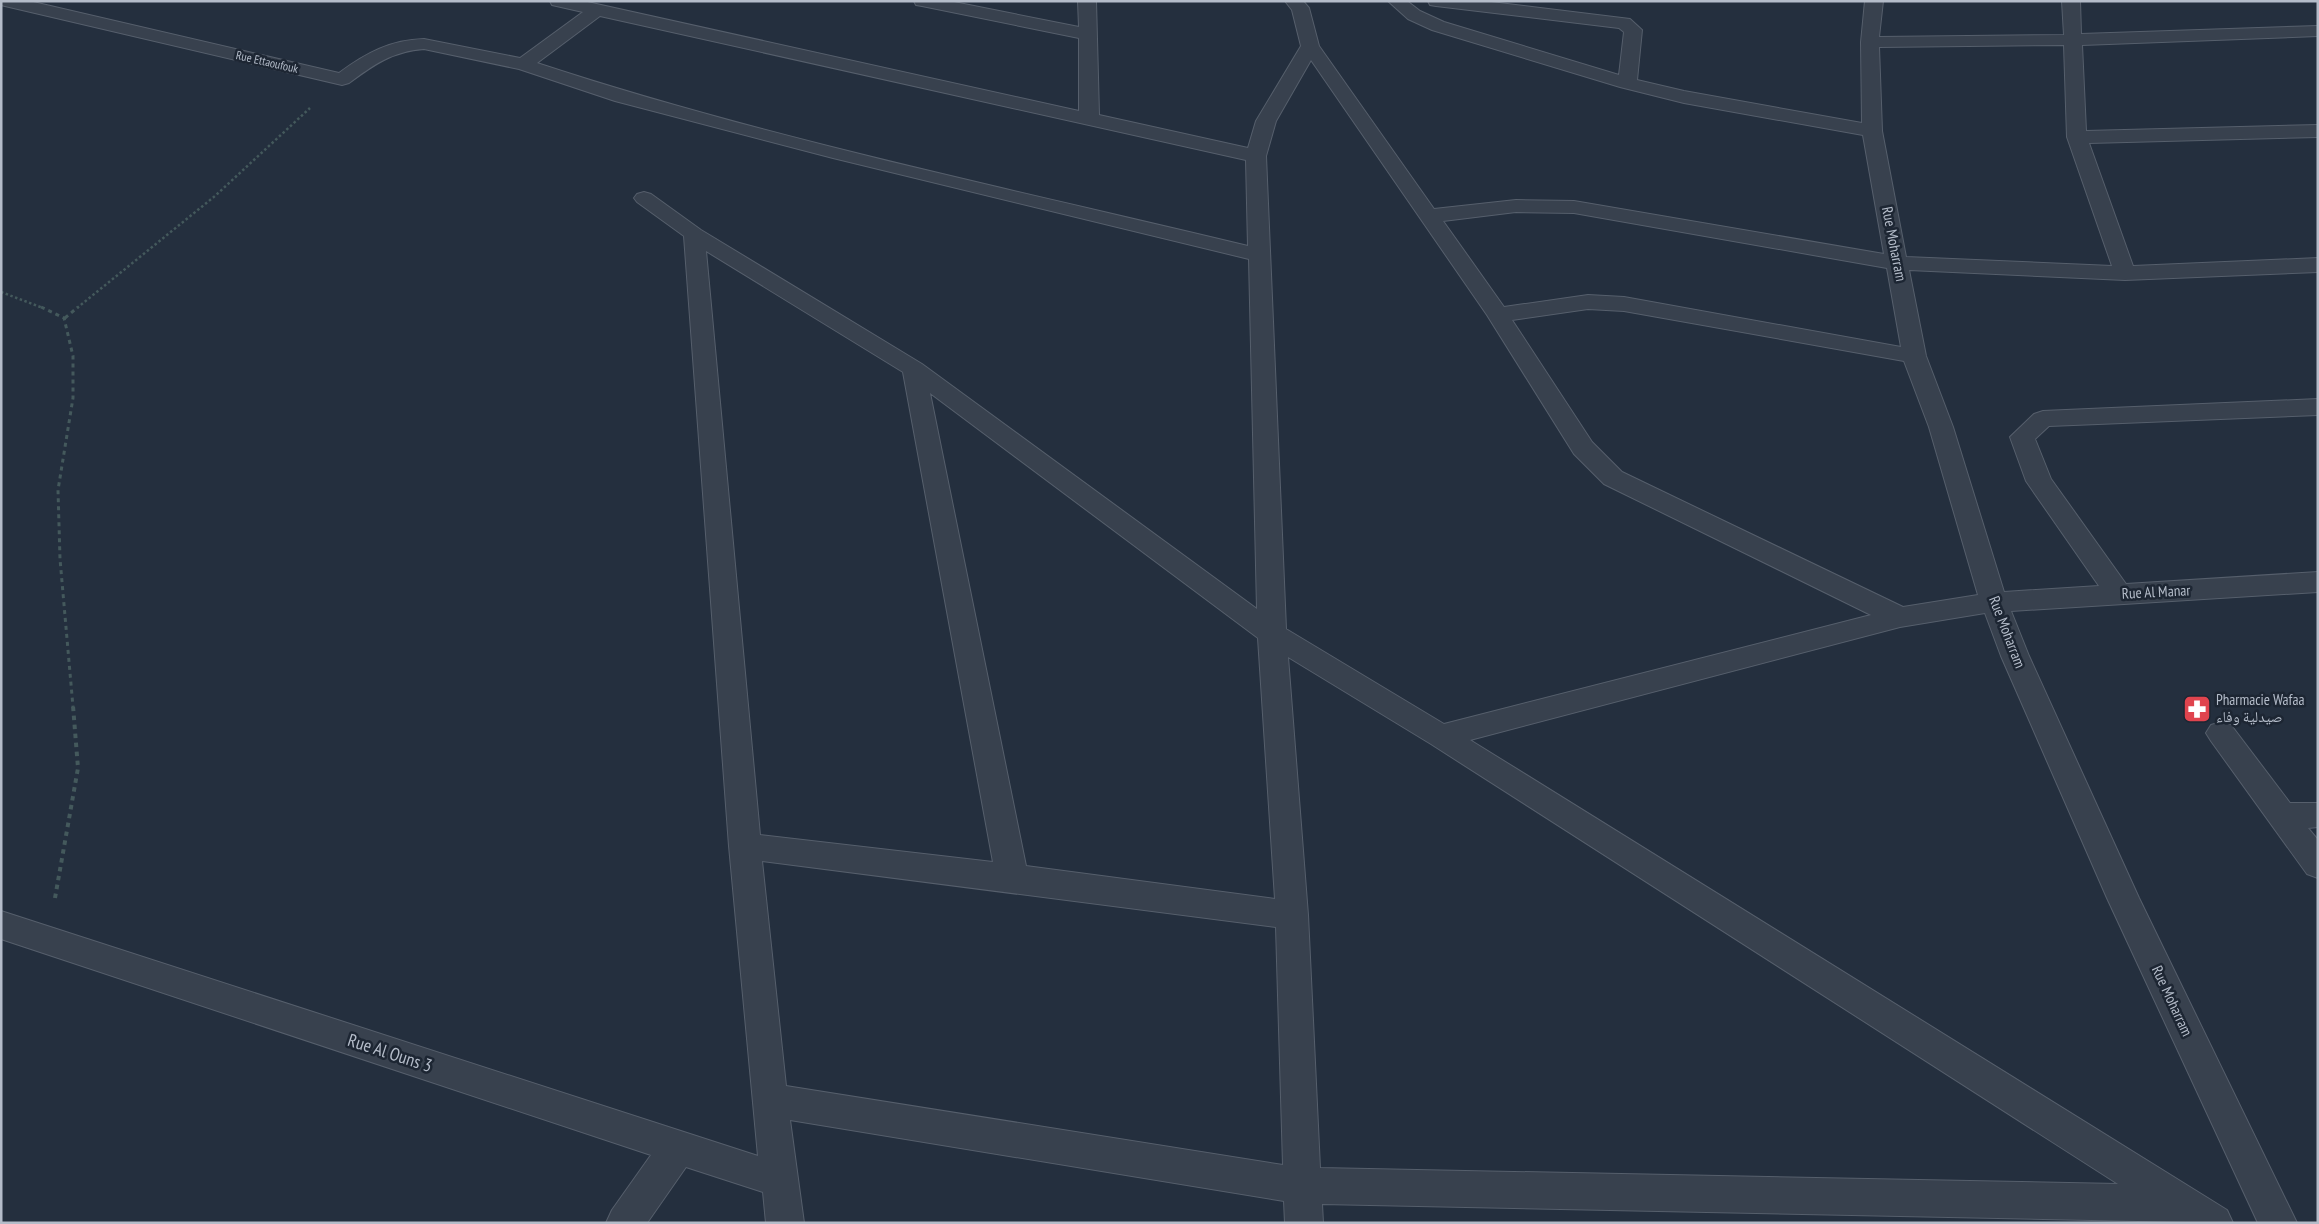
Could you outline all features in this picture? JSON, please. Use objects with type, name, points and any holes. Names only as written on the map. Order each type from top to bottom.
[{"type":"street","name":"Rue Ettaoufouk","points":[[4,1],[342,79]]},
{"type":"street","points":[[56,13],[78,1]]},
{"type":"street","points":[[558,1],[1256,156]]},
{"type":"street","points":[[922,1],[1087,34]]},
{"type":"street","points":[[1087,1],[1088,118]]},
{"type":"street","points":[[1396,1],[1414,15],[1438,26],[1626,82],[1684,97],[1872,131]]},
{"type":"street","points":[[1436,1],[1624,23],[1633,30],[1626,82]]},
{"type":"street","name":"Rue Moharram","points":[[1874,1],[1870,42],[1872,131],[1914,356],[1941,427],[1994,602],[2015,656],[2123,898],[2278,1223]]},
{"type":"street","points":[[2071,1],[2077,137],[2125,273]]},
{"type":"street","points":[[1299,3],[1310,46],[1498,315],[1583,448],[1613,478],[1900,617]]},
{"type":"street","points":[[523,64],[596,10]]},
{"type":"street","points":[[1870,42],[2074,40],[2318,31]]},
{"type":"street","points":[[342,79],[383,50],[409,44],[424,44],[523,64],[622,97],[840,154],[1258,255]]},
{"type":"street","points":[[1304,1223],[1292,915],[1272,634],[1256,156],[1266,121],[1310,46]]},
{"type":"street","points":[[2077,137],[2318,131]]},
{"type":"street","points":[[644,198],[694,234],[914,368],[1272,634],[1441,736],[2214,1223]]},
{"type":"street","points":[[1429,216],[1516,206],[1567,206],[1898,263],[2125,273],[2318,265]]},
{"type":"street","points":[[694,234],[745,846],[770,1100],[785,1223]]},
{"type":"street","points":[[1498,315],[1588,302],[1624,304],[1914,356]]},
{"type":"street","points":[[914,368],[1012,878]]},
{"type":"street","points":[[2120,594],[2039,481],[2022,437],[2043,419],[2318,408]]},
{"type":"street","name":"Rue Al Manar","points":[[1441,736],[1900,617],[1994,602],[2318,582]]},
{"type":"street","points":[[2221,733],[2318,865]]},
{"type":"street","points":[[2281,816],[2318,814]]},
{"type":"street","points":[[745,846],[1012,878],[1292,915]]},
{"type":"street","name":"Rue Al Ouns 3","points":[[1,926],[779,1180]]},
{"type":"street","points":[[770,1100],[1303,1186],[2182,1203]]},
{"type":"street","points":[[625,1223],[678,1147]]},
{"type":"path","points":[[64,318],[215,196],[342,79]]},
{"type":"path","points":[[1,292],[36,304],[64,318]]},
{"type":"path","points":[[48,941],[78,768],[60,558],[58,500],[73,398],[73,356],[64,318]]},
{"type":"place","name":"Pharmacie Wafaa صيدلية وفاء","points":[[2197,709]]}]
